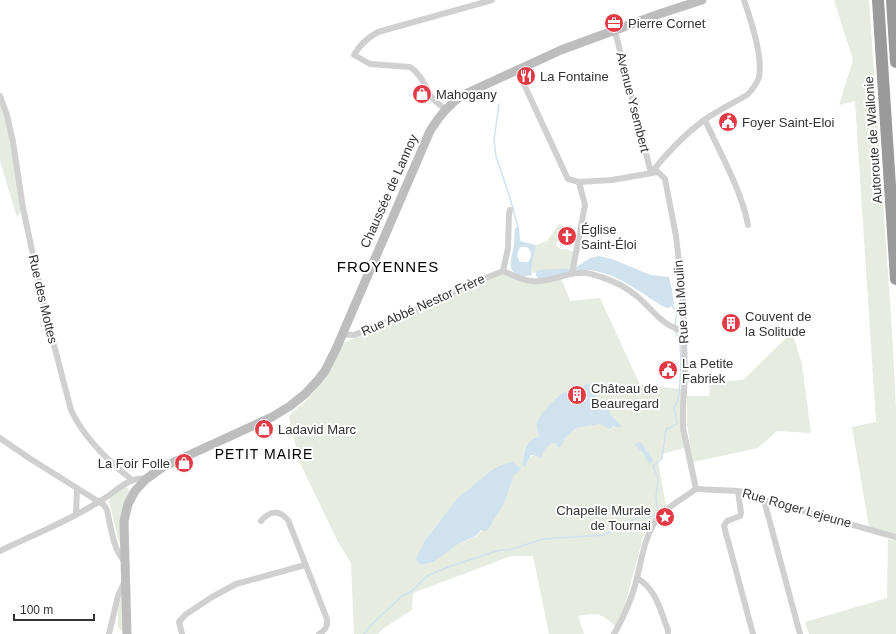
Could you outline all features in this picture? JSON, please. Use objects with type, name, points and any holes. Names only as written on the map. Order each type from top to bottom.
[{"type":"highway","name":"Autoroute de Wallonie","points":[[878,0],[896,279]]},
{"type":"highway","points":[[892,0],[896,62]]},
{"type":"main road","name":"Chaussée de Lannoy","points":[[127,634],[124,529],[126,513],[131,498],[146,479],[163,467],[272,417],[290,406],[305,394],[318,380],[330,361],[430,131],[445,109],[463,94],[561,50],[702,0]]},
{"type":"street","points":[[445,109],[432,97],[416,70],[410,66],[370,64],[354,55],[360,45],[368,37],[378,32],[492,0]]},
{"type":"street","points":[[517,69],[566,175],[570,179],[580,182],[612,180],[651,173],[662,159],[685,136],[704,120],[747,95],[758,78],[760,61],[744,0]]},
{"type":"street","name":"Avenue Ysembert","points":[[615,31],[651,173]]},
{"type":"street","name":"Rue des Mottes","points":[[0,96],[7,115],[13,142],[23,208],[45,311],[72,410],[77,421],[104,457],[132,480]]},
{"type":"street","points":[[704,120],[739,195],[746,212],[748,225]]},
{"type":"street","name":"Rue du Moulin","points":[[651,173],[658,172],[665,178],[676,236],[681,281],[679,329],[685,375],[682,419],[687,453],[696,489]]},
{"type":"street","points":[[572,271],[585,205],[580,182]]},
{"type":"street","points":[[510,210],[508,248],[503,271],[519,278],[534,281],[546,280],[572,271],[615,282],[638,297],[668,326],[679,329]]},
{"type":"street","name":"Rue Abbé Nestor Frère","points":[[342,334],[354,335],[414,311],[503,271]]},
{"type":"street","points":[[0,438],[104,505],[108,510],[116,547],[121,559],[125,561]]},
{"type":"street","points":[[0,551],[76,514],[132,480],[139,478],[146,479]]},
{"type":"street","points":[[76,514],[77,488]]},
{"type":"street","points":[[614,634],[626,612],[649,534],[654,524],[660,515],[696,489]]},
{"type":"street","name":"Rue Roger Lejeune","points":[[696,489],[751,493],[764,500],[896,537]]},
{"type":"street","points":[[738,491],[742,513],[738,517],[727,521],[724,526],[753,634]]},
{"type":"street","points":[[764,500],[800,634]]},
{"type":"street","points":[[262,521],[265,516],[272,513],[283,515],[288,520],[327,619],[328,625],[323,632],[319,634]]},
{"type":"street","points":[[182,634],[179,622],[185,615],[212,596],[236,584],[305,564]]},
{"type":"street","points":[[637,578],[649,586],[654,595],[668,630],[668,634]]},
{"type":"street","points":[[109,634],[118,596],[125,579]]},
{"type":"shaded area","points":[[834,0],[869,0],[896,409],[896,534],[869,527],[852,427],[876,422],[855,101],[839,105],[853,60]]},
{"type":"shaded area","points":[[0,99],[3,105],[23,208],[17,217],[0,161]]},
{"type":"shaded area","points":[[559,224],[564,226],[556,245],[560,249],[566,249],[574,252],[571,268],[533,273],[531,271],[536,245],[547,241]]},
{"type":"shaded area","points":[[504,272],[530,281],[561,277],[570,301],[600,298],[640,385],[682,389],[681,420],[684,448],[662,454],[662,459],[658,461],[666,506],[644,534],[624,608],[615,626],[602,616],[595,614],[585,615],[578,616],[584,634],[549,634],[533,556],[511,556],[413,593],[412,610],[384,628],[378,634],[354,634],[351,563],[338,542],[300,463],[289,418],[293,411],[304,403],[321,382],[331,367],[343,343],[440,303]],"holes":[[[589,383],[596,396],[610,411],[610,414],[621,425],[621,427],[617,428],[600,424],[576,428],[565,438],[562,445],[557,446],[555,443],[552,443],[545,449],[543,454],[530,457],[527,466],[522,464],[526,446],[531,440],[539,436],[538,433],[555,399],[565,392],[571,406],[588,399],[583,385]],[[521,468],[514,475],[505,501],[477,536],[460,543],[422,547],[425,540],[440,520]]]},
{"type":"shaded area","points":[[792,332],[802,364],[811,433],[777,431],[758,448],[693,462],[687,424],[687,396],[709,396],[710,382],[743,380]]},
{"type":"shaded area","points":[[127,487],[130,492],[121,541],[119,542],[109,501],[116,492]]},
{"type":"shaded area","points":[[888,539],[896,540],[896,634],[809,634],[805,622],[887,598]]},
{"type":"shaded area","points":[[121,598],[123,634],[118,627],[118,610]]},
{"type":"water","points":[[516,227],[519,227],[520,241],[536,245],[531,271],[532,275],[517,275],[511,268]],"holes":[[[520,247],[527,247],[531,252],[528,262],[519,261],[517,254]]]},
{"type":"water","points":[[599,256],[612,259],[651,275],[669,277],[674,304],[669,308],[664,307],[619,279],[599,272],[584,270],[540,280],[536,276],[536,271],[539,270],[575,268],[590,258]]},
{"type":"water","points":[[589,383],[596,396],[610,411],[610,414],[621,425],[621,427],[617,428],[613,426],[610,429],[600,424],[576,428],[565,438],[559,448],[555,443],[552,443],[545,449],[541,458],[531,455],[525,467],[522,464],[525,450],[530,441],[539,436],[537,425],[538,419],[541,415],[553,401],[566,391],[571,405],[588,399],[583,385]]},
{"type":"water","points":[[639,442],[644,446],[646,453],[648,451],[653,460],[650,465],[643,453],[634,444]]},
{"type":"water","points":[[512,462],[521,468],[514,475],[505,501],[489,528],[486,531],[481,530],[476,535],[455,546],[431,563],[419,564],[416,559],[425,540],[457,499],[492,470],[501,465]]},
{"type":"waterway","points":[[499,104],[494,140],[496,156],[518,227]]},
{"type":"waterway","points":[[672,305],[677,312],[675,326]]},
{"type":"waterway","points":[[364,634],[371,625],[402,596],[412,591],[427,576],[451,566],[500,550],[509,550],[543,539],[604,535],[639,517],[649,517],[658,514],[656,498],[658,478],[653,466],[662,459],[666,429],[677,423],[674,407],[678,401],[679,394],[681,353],[675,330]]},
{"type":"place","name":"Pierre Cornet","points":[[614,23]]},
{"type":"place","name":"La Fontaine","points":[[526,76]]},
{"type":"place","name":"Mahogany","points":[[422,94]]},
{"type":"place","name":"Foyer Saint-Eloi","points":[[728,122]]},
{"type":"place","name":"Église Saint-Éloi","points":[[567,236]]},
{"type":"place","name":"Couvent de la Solitude","points":[[731,323]]},
{"type":"place","name":"La Petite Fabriek","points":[[668,370]]},
{"type":"place","name":"Château de Beauregard","points":[[577,395]]},
{"type":"place","name":"Ladavid Marc","points":[[264,429]]},
{"type":"place","name":"La Foir Folle","points":[[184,463]]},
{"type":"place","name":"Chapelle Murale de Tournai","points":[[665,517]]},
{"type":"district","name":"FROYENNES","points":[[388,266]]},
{"type":"district","name":"PETIT MAIRE","points":[[264,454]]}]
